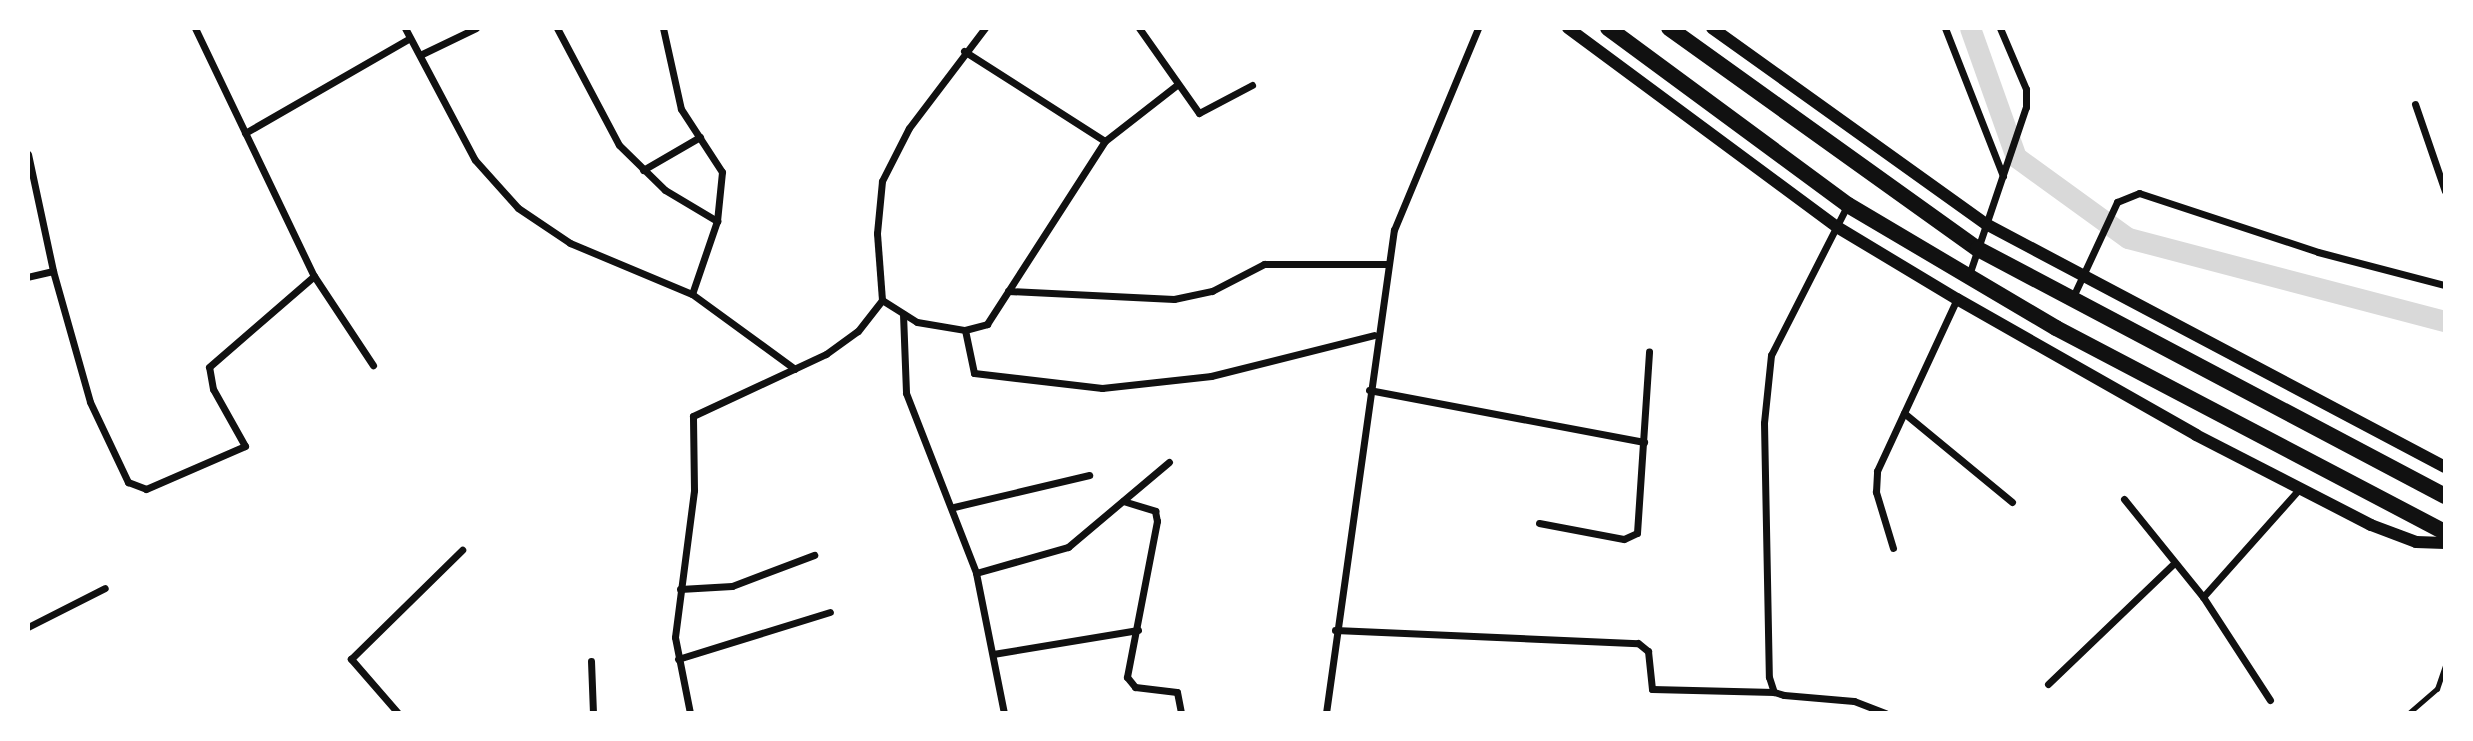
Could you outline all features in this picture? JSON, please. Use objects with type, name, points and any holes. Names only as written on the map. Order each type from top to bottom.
[{"type":"highway","points":[[1608,28],[1847,205],[1968,277],[2445,532]]},
{"type":"highway","points":[[1669,28],[1978,249],[2071,301],[2445,496]]},
{"type":"street","points":[[195,28],[314,276],[373,365]]},
{"type":"street","points":[[405,28],[475,160],[518,208],[570,243],[692,294],[795,369]]},
{"type":"street","points":[[420,55],[476,28]]},
{"type":"street","points":[[557,28],[602,119],[643,170],[717,221]]},
{"type":"street","points":[[663,28],[681,109],[722,172],[717,221],[692,294]]},
{"type":"street","points":[[690,713],[678,659],[680,589],[693,447],[691,432],[699,410],[795,369],[858,331],[883,300],[877,233],[882,181],[909,128],[964,51],[985,28]]},
{"type":"street","points":[[1139,28],[1195,110],[1205,114],[1252,85]]},
{"type":"street","points":[[1326,713],[1374,335],[1386,264],[1407,187],[1478,28]]},
{"type":"street","points":[[1568,28],[1837,227],[1957,299],[2300,488],[2403,538],[2445,543]]},
{"type":"street","points":[[1712,28],[1986,224],[2445,467]]},
{"type":"street","points":[[1945,28],[2003,176]]},
{"type":"street","points":[[1968,277],[2019,127],[2026,89],[2000,28]]},
{"type":"street","points":[[246,133],[410,38]]},
{"type":"street","points":[[964,51],[1105,141]]},
{"type":"street","points":[[883,300],[903,314],[965,330],[988,324],[1105,141],[1177,85]]},
{"type":"street","points":[[2415,104],[2445,191]]},
{"type":"street","points":[[643,170],[700,137]]},
{"type":"street","points":[[28,154],[53,271],[94,412],[128,482],[146,489],[245,446],[213,388],[209,367],[314,276]]},
{"type":"street","points":[[2071,301],[2117,202],[2155,195],[2319,252],[2445,285]]},
{"type":"street","points":[[1774,692],[1766,383],[1782,326],[1847,205]]},
{"type":"street","points":[[1009,291],[1174,299],[1212,291],[1272,263],[1386,264]]},
{"type":"street","points":[[28,277],[53,271]]},
{"type":"street","points":[[1893,548],[1875,479],[1957,299]]},
{"type":"street","points":[[903,314],[906,393],[954,507],[976,573],[1004,713]]},
{"type":"street","points":[[965,330],[975,373],[1102,388],[1211,376],[1374,335]]},
{"type":"street","points":[[1539,523],[1624,538],[1637,533],[1649,351]]},
{"type":"street","points":[[1369,390],[1644,442]]},
{"type":"street","points":[[1904,413],[2011,502]]},
{"type":"street","points":[[976,573],[1068,547],[1169,461]]},
{"type":"street","points":[[954,507],[1089,475]]},
{"type":"street","points":[[2203,597],[2300,488]]},
{"type":"street","points":[[2124,499],[2172,565],[2203,597],[2270,700]]},
{"type":"street","points":[[1123,501],[1157,516],[1129,683],[1177,692],[1181,713]]},
{"type":"street","points":[[398,713],[351,659],[462,550]]},
{"type":"street","points":[[680,589],[732,586],[814,555]]},
{"type":"street","points":[[2048,684],[2172,565]]},
{"type":"street","points":[[28,627],[104,588]]},
{"type":"street","points":[[678,659],[830,612]]},
{"type":"street","points":[[993,654],[1138,630]]},
{"type":"street","points":[[1335,631],[1638,643],[1648,651],[1652,689],[1774,692],[1871,704],[1886,713]]},
{"type":"street","points":[[591,661],[593,713]]},
{"type":"lane","points":[[2409,713],[2437,689],[2445,666]]},
{"type":"waterway","points":[[1970,28],[2016,157],[2128,238],[2445,321]]}]
